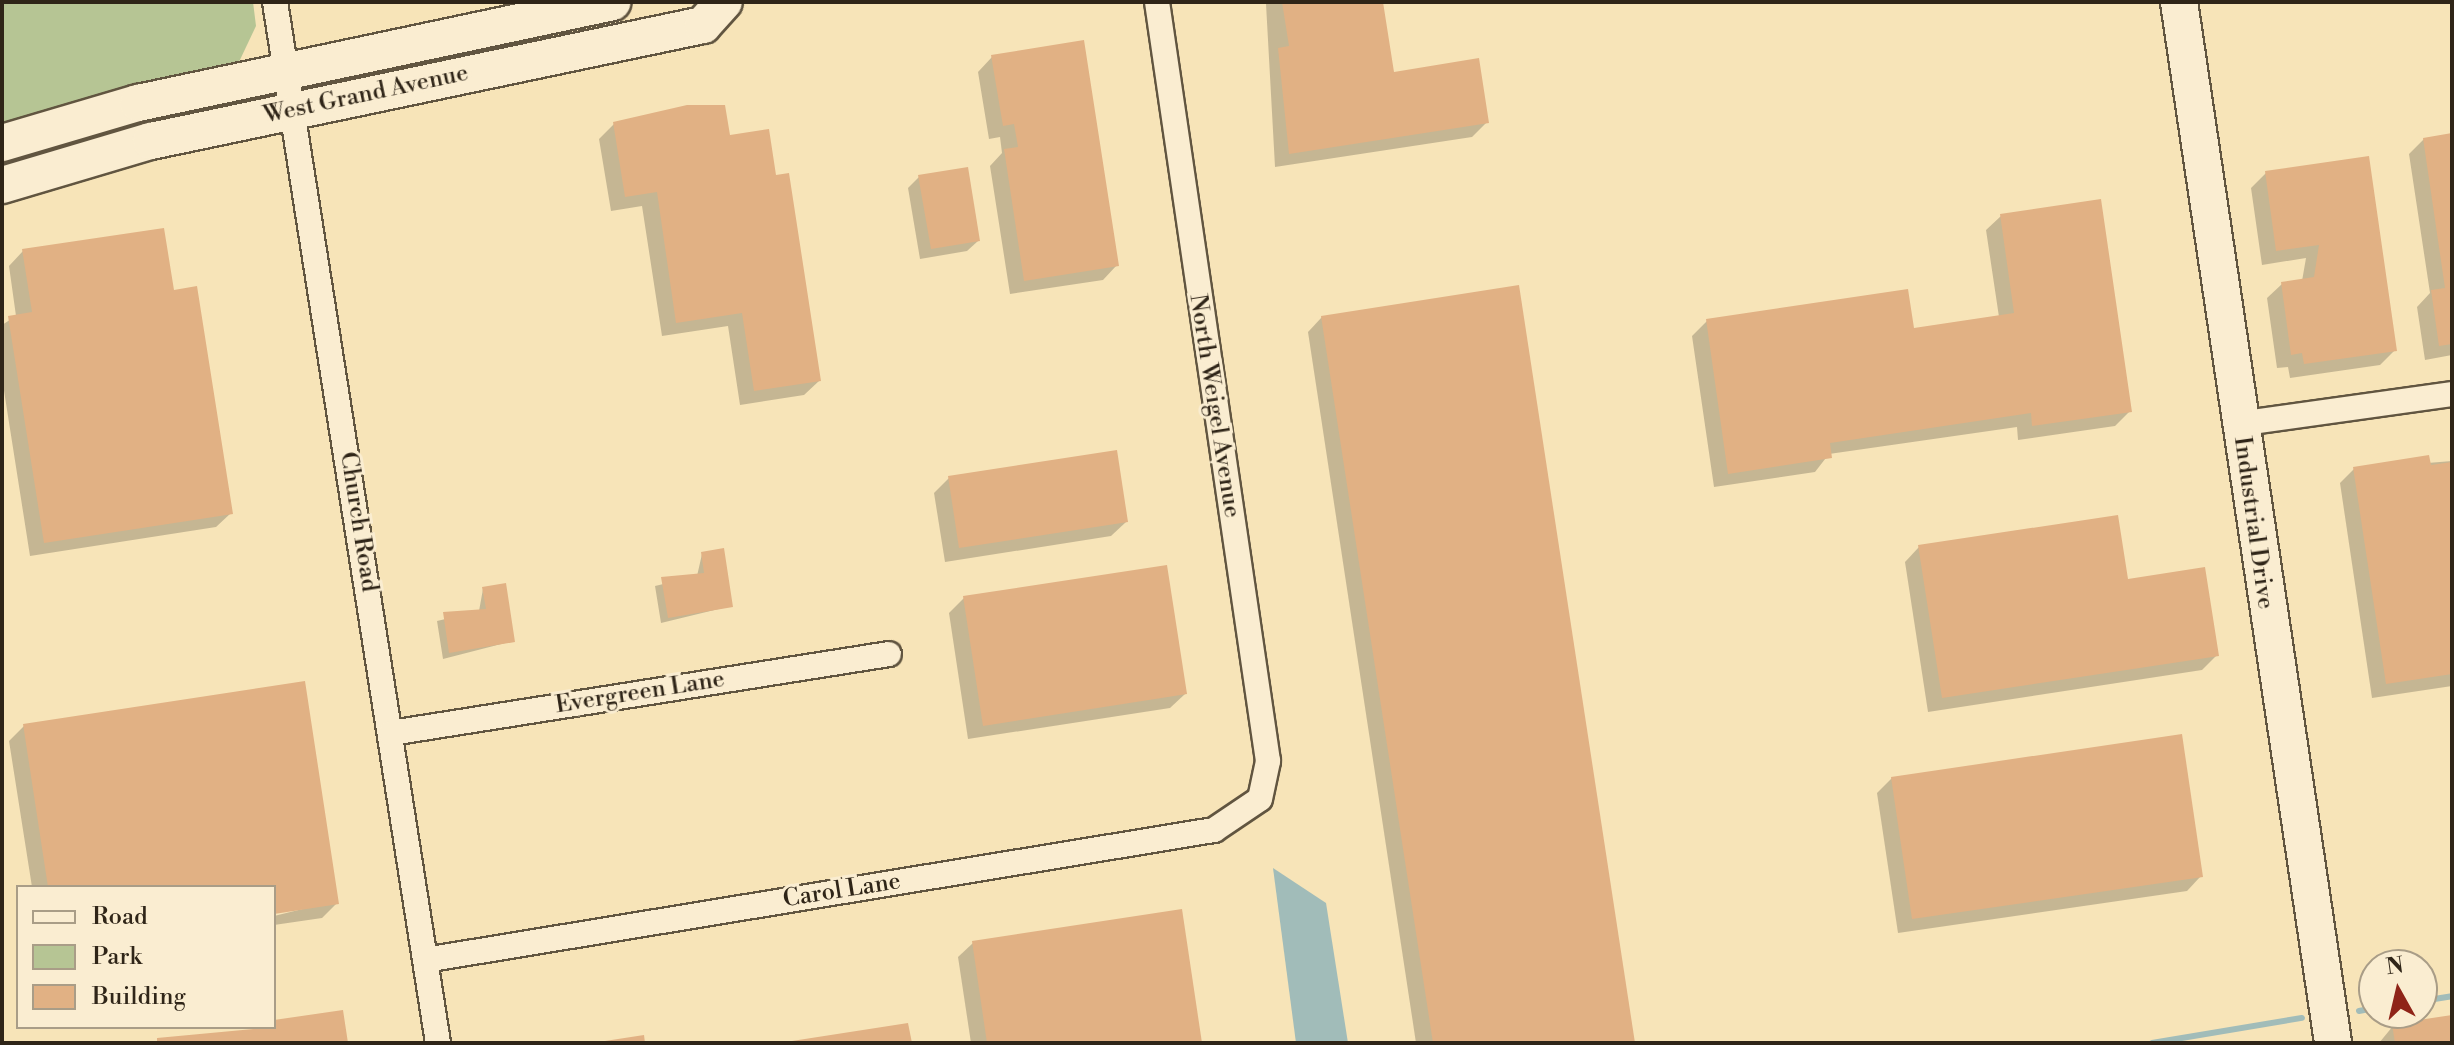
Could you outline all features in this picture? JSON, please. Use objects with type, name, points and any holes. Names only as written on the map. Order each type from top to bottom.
[{"type":"main road","name":"West Grand Avenue","points":[[2,143],[284,71],[612,2]]},
{"type":"main road","name":"West Grand Avenue","points":[[2,185],[116,149],[703,25],[724,2]]},
{"type":"main road","name":"Industrial Drive","points":[[2179,2],[2238,424],[2333,1043]]},
{"type":"street","name":"Church Road","points":[[275,2],[438,1043]]},
{"type":"street","name":"North Weigel Avenue","points":[[1157,2],[1268,761],[1260,799],[1251,805]]},
{"type":"street","points":[[2238,424],[2452,394]]},
{"type":"street","name":"Evergreen Lane","points":[[391,733],[889,654]]},
{"type":"street","name":"Carol Lane","points":[[425,960],[1214,830],[1251,805]]},
{"type":"green space","points":[[2,2],[253,2],[256,26],[238,64],[2,126]]},
{"type":"water","points":[[1273,868],[1326,903],[1348,1043],[1296,1043]]},
{"type":"building","points":[[1282,2],[1383,2],[1394,72],[1479,58],[1489,123],[1289,154],[1278,48],[1289,46]]},
{"type":"building","points":[[1084,40],[1119,266],[1024,281],[1004,149],[1018,147],[1014,124],[1003,126],[991,55]]},
{"type":"building","points":[[687,105],[725,105],[730,135],[769,129],[776,175],[789,173],[821,381],[754,391],[742,313],[676,323],[657,192],[625,197],[613,122]]},
{"type":"building","points":[[2452,133],[2452,344],[2439,346],[2431,290],[2445,288],[2423,138]]},
{"type":"building","points":[[2369,156],[2397,351],[2304,364],[2302,353],[2291,355],[2281,282],[2314,277],[2319,245],[2276,251],[2265,171]]},
{"type":"building","points":[[968,167],[980,241],[931,249],[918,175]]},
{"type":"building","points":[[2101,199],[2132,412],[2032,426],[2031,413],[1830,443],[1832,458],[1728,474],[1706,319],[1908,289],[1914,328],[2014,313],[2000,214]]},
{"type":"building","points":[[164,228],[174,290],[197,286],[233,514],[44,543],[8,316],[32,312],[22,249]]},
{"type":"building","points":[[1519,285],[1635,1043],[1433,1043],[1321,316]]},
{"type":"building","points":[[1117,450],[1128,522],[959,548],[948,476]]},
{"type":"building","points":[[2429,455],[2431,465],[2452,462],[2452,674],[2386,684],[2353,467]]},
{"type":"building","points":[[2118,515],[2128,579],[2205,567],[2219,656],[1942,698],[1918,545]]},
{"type":"building","points":[[724,548],[733,607],[668,618],[661,577],[704,573],[701,552]]},
{"type":"building","points":[[1167,565],[1187,694],[983,726],[963,596]]},
{"type":"building","points":[[506,583],[515,642],[449,653],[443,612],[486,609],[482,587]]},
{"type":"building","points":[[305,681],[339,904],[276,914],[276,885],[48,885],[23,724]]},
{"type":"building","points":[[2182,734],[2203,877],[1912,919],[1891,777]]},
{"type":"building","points":[[1182,909],[1202,1043],[987,1043],[972,941]]},
{"type":"building","points":[[343,1010],[348,1043],[157,1043],[157,1038],[276,1029],[276,1020]]},
{"type":"building","points":[[2452,1015],[2452,1043],[2395,1043],[2393,1029],[2438,1029],[2438,1017]]},
{"type":"building","points":[[908,1023],[912,1043],[792,1043],[792,1041]]},
{"type":"building","points":[[644,1035],[645,1043],[605,1043],[605,1041]]},
{"type":"waterway","points":[[2438,998],[2452,996]]},
{"type":"waterway","points":[[2152,1043],[2302,1018]]}]
